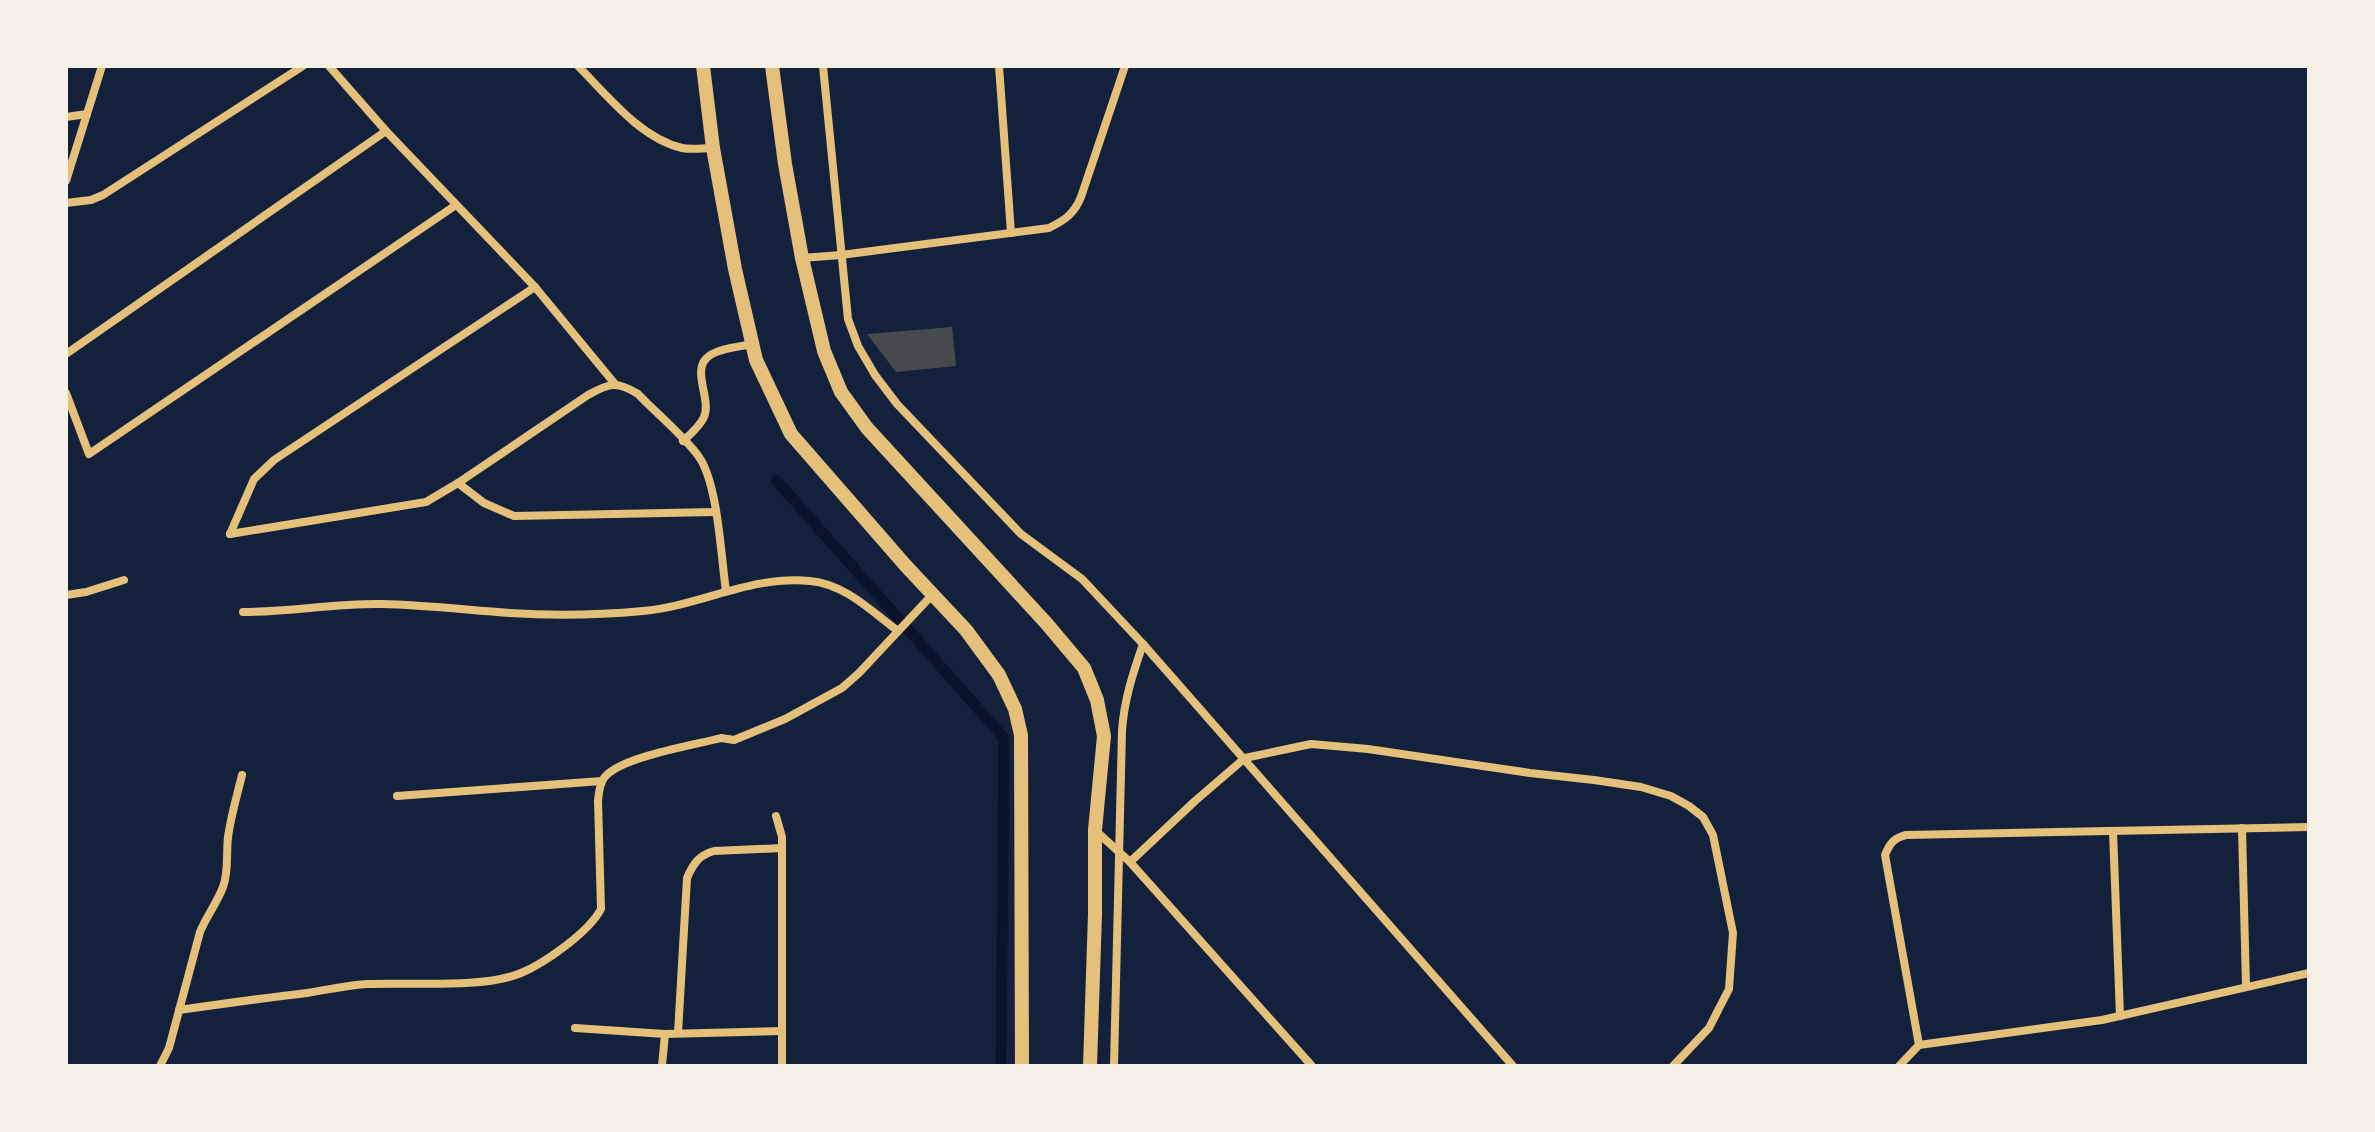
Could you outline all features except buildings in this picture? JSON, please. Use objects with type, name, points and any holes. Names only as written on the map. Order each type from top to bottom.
[{"type":"street","points":[[66,181],[102,66]]},
{"type":"street","points":[[66,203],[103,195],[303,66]]},
{"type":"street","points":[[329,66],[386,131],[535,287],[615,384]]},
{"type":"street","points":[[578,66],[642,128],[663,141],[684,148],[713,148]]},
{"type":"street","points":[[703,66],[713,148],[752,344],[756,360],[791,434],[966,630],[999,675],[1015,709],[1021,735],[1022,1066]]},
{"type":"street","points":[[772,66],[802,258],[824,351],[841,392],[867,428],[1084,668],[1097,700],[1104,736],[1095,830],[1090,1066]]},
{"type":"street","points":[[823,66],[848,319],[858,346],[875,375],[897,404],[1021,534],[1082,579],[1143,644],[1513,1066]]},
{"type":"street","points":[[999,66],[1011,233]]},
{"type":"street","points":[[802,258],[1049,228],[1064,221],[1076,210],[1125,66]]},
{"type":"street","points":[[66,117],[87,114]]},
{"type":"street","points":[[66,354],[386,131]]},
{"type":"street","points":[[66,393],[89,454],[456,205]]},
{"type":"street","points":[[535,287],[274,460],[254,479],[230,534],[426,502],[588,395],[615,384],[638,394],[699,457],[707,472],[726,591]]},
{"type":"street","points":[[683,441],[703,421],[706,413],[701,370],[707,356],[752,344]]},
{"type":"street","points":[[458,483],[484,503],[514,516],[715,512]]},
{"type":"street","points":[[66,595],[124,580]]},
{"type":"street","points":[[243,612],[383,604],[512,613],[604,614],[648,611],[753,584],[785,580],[813,581],[852,596],[898,631]]},
{"type":"street","points":[[179,1010],[367,984],[502,978],[520,973],[583,933],[601,909],[599,787],[616,768],[721,738],[734,740],[785,719],[842,688],[932,595]]},
{"type":"street","points":[[1114,1066],[1124,707],[1143,644]]},
{"type":"street","points":[[1130,862],[1245,758],[1311,744],[1368,749],[1641,787],[1671,796],[1703,817],[1713,835],[1733,933],[1729,989],[1709,1028],[1673,1066]]},
{"type":"street","points":[[160,1066],[169,1048],[200,932],[225,880],[232,808],[242,775]]},
{"type":"street","points":[[397,796],[602,781]]},
{"type":"street","points":[[776,816],[782,837],[782,1066]]},
{"type":"street","points":[[1919,1045],[1885,855],[1889,844],[1897,837],[2309,827]]},
{"type":"street","points":[[2242,828],[2246,986]]},
{"type":"street","points":[[1095,830],[1130,862],[1312,1066]]},
{"type":"street","points":[[2113,831],[2120,1016]]},
{"type":"street","points":[[678,1033],[687,878],[690,871],[705,853],[782,848]]},
{"type":"street","points":[[1899,1066],[1919,1045],[2120,1016],[2309,973]]},
{"type":"street","points":[[575,1028],[665,1034],[782,1031]]},
{"type":"street","points":[[662,1066],[665,1034]]},
{"type":"waterway","points":[[777,481],[1004,738],[1001,1066]]}]
